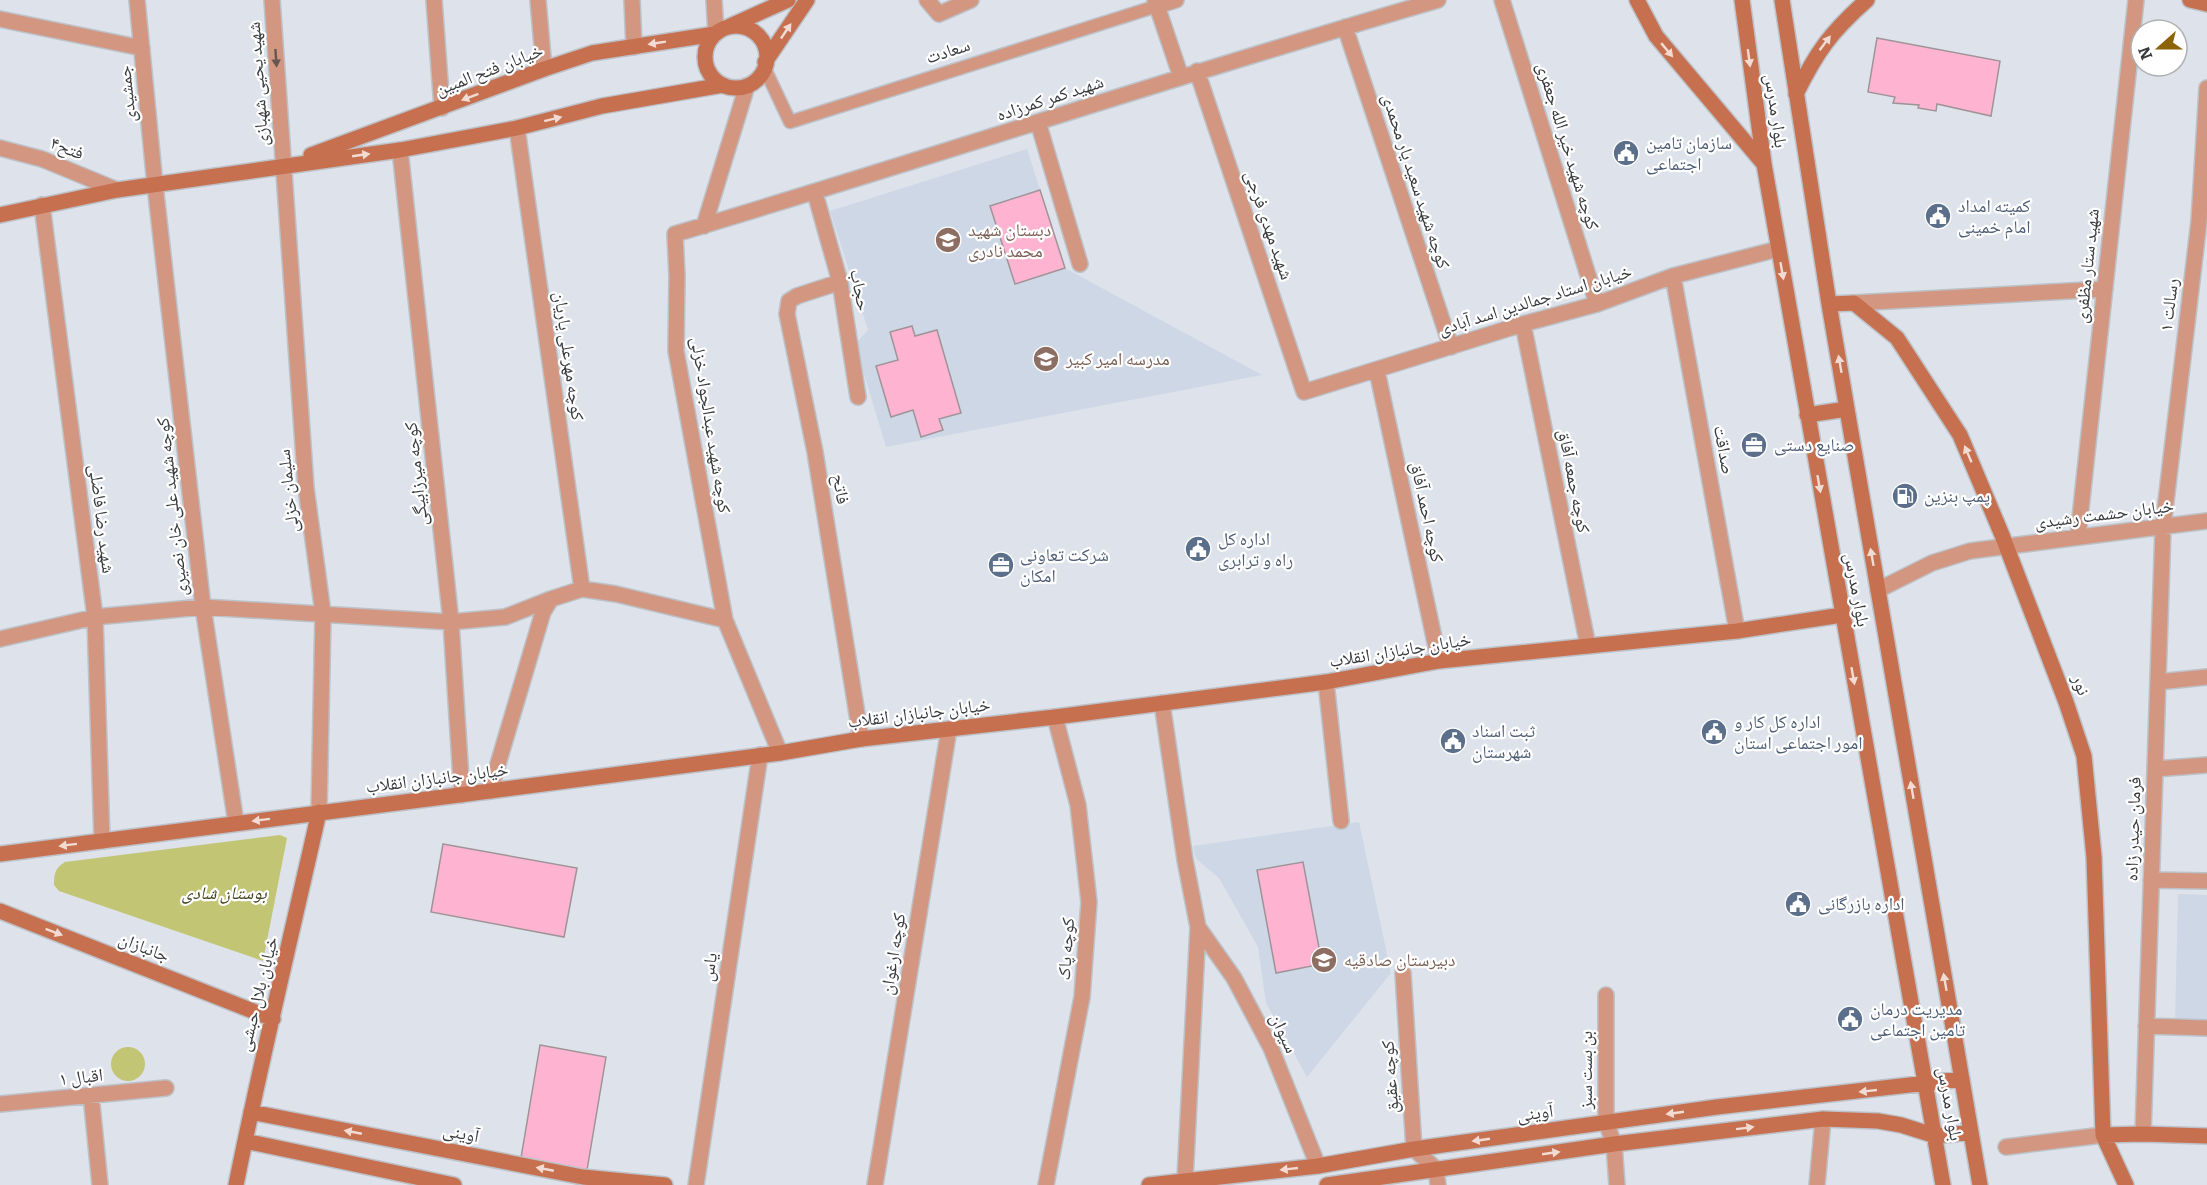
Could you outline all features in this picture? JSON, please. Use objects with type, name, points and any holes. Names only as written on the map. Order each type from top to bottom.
[{"type":"street","name":"جمشیدی","points":[[137,0],[155,185]]},
{"type":"street","name":"شهید یحیی شهبازی","points":[[272,0],[283,165]]},
{"type":"street","points":[[434,0],[442,108]]},
{"type":"street","points":[[538,0],[544,69]]},
{"type":"street","points":[[632,0],[634,47]]},
{"type":"street","points":[[714,0],[718,32]]},
{"type":"street","points":[[718,32],[736,26],[748,28],[758,35],[765,46],[767,58],[764,65],[757,80],[747,86],[735,88],[723,85],[713,78],[707,68],[705,56],[708,44],[718,32],[788,0]]},
{"type":"street","points":[[764,65],[807,0]]},
{"type":"street","points":[[927,0],[939,15],[971,0]]},
{"type":"street","name":"سعادت","points":[[1156,3],[1176,0]]},
{"type":"street","name":"شهید کمر کمرزاده","points":[[675,234],[815,193],[1197,71],[1438,0]]},
{"type":"street","name":"کوچه شهید خیر الله جعفری","points":[[1502,0],[1597,304]]},
{"type":"street","points":[[1637,0],[1656,36],[1764,164]]},
{"type":"street","name":"بلوار مدرس","points":[[1742,0],[1764,164],[1943,1185]]},
{"type":"street","name":"بلوار مدرس","points":[[1782,0],[1829,304],[1980,1185]]},
{"type":"street","points":[[1796,94],[1813,58],[1828,37],[1867,0]]},
{"type":"street","name":"شهید ستار مظفری","points":[[2078,536],[2136,0]]},
{"type":"street","points":[[2190,0],[2207,4]]},
{"type":"street","points":[[1156,3],[1181,77]]},
{"type":"street","points":[[0,19],[142,48]]},
{"type":"street","name":"کوچه شهید سعید یار محمدی","points":[[1345,27],[1451,347]]},
{"type":"street","name":"خیابان فتح المبین","points":[[283,165],[544,69],[592,54],[718,32]]},
{"type":"street","name":"شهید مهدی فرجی","points":[[1197,71],[1304,392]]},
{"type":"street","name":"خیابان فتح المبین","points":[[0,215],[117,190],[400,150],[517,128],[602,106],[723,85]]},
{"type":"street","points":[[704,226],[747,86]]},
{"type":"street","name":"رسالت ۱","points":[[2163,526],[2199,221],[2207,88]]},
{"type":"street","points":[[1038,122],[1080,264]]},
{"type":"street","name":"کوچه مهرعلی یاریان","points":[[517,128],[582,589]]},
{"type":"street","name":"فتح۴","points":[[0,148],[42,159],[117,190]]},
{"type":"street","name":"کوچه میرزابیگی","points":[[400,150],[451,622],[462,795]]},
{"type":"street","name":"سلیمان خزلی","points":[[283,165],[306,488],[323,613],[319,812]]},
{"type":"street","name":"کوچه شهید علی خان نصیری","points":[[155,185],[203,607],[236,823]]},
{"type":"street","name":"حجاب","points":[[815,193],[840,282],[858,397]]},
{"type":"street","name":"شهید رضا فاضلی","points":[[42,205],[95,617],[102,841]]},
{"type":"street","points":[[2199,221],[2207,255]]},
{"type":"street","name":"کوچه شهید عبدالجواد خزلی","points":[[675,234],[676,351],[725,620],[780,753]]},
{"type":"street","name":"خیابان استاد جمالدین اسد آبادی","points":[[1304,392],[1523,324],[1597,304],[1673,276],[1779,249]]},
{"type":"street","name":"صداقت","points":[[1673,276],[1737,631]]},
{"type":"street","name":"فاتح","points":[[840,282],[797,296],[789,301],[787,314],[815,452],[861,739]]},
{"type":"street","points":[[1829,304],[2105,288]]},
{"type":"street","name":"نور","points":[[1854,303],[1897,338],[1959,435],[2007,546],[2084,756],[2094,857],[2103,1135]]},
{"type":"street","name":"کوچه جمعه آفاق","points":[[1523,324],[1588,646]]},
{"type":"street","name":"کوچه احمد آفاق","points":[[1377,371],[1438,661]]},
{"type":"street","points":[[1807,415],[1847,409]]},
{"type":"street","name":"خیابان حشمت رشیدی","points":[[1878,590],[1932,563],[1970,551],[2207,521]]},
{"type":"street","name":"فرمان حیدر زاده","points":[[2143,1134],[2163,526]]},
{"type":"street","points":[[0,639],[95,617],[203,607],[451,622],[505,617],[551,598],[582,589],[616,594],[725,620]]},
{"type":"street","points":[[490,791],[543,612],[551,598]]},
{"type":"street","name":"خیابان جانبازان انقلاب","points":[[0,854],[780,753],[861,739],[1326,682],[1438,661],[1737,631],[1842,615]]},
{"type":"street","points":[[2158,682],[2207,677]]},
{"type":"street","points":[[1326,682],[1341,821]]},
{"type":"street","points":[[1162,703],[1185,860],[1198,927],[1185,1179],[1202,1185]]},
{"type":"street","name":"کوچه پاک","points":[[1046,1185],[1082,997],[1089,902],[1078,805],[1055,717]]},
{"type":"street","name":"کوچه ارغوان","points":[[875,1185],[949,729]]},
{"type":"street","name":"یاس","points":[[696,1185],[760,755]]},
{"type":"street","points":[[2155,769],[2207,765]]},
{"type":"street","name":"خیابان بلال حبشی","points":[[236,1185],[262,1057],[273,1018],[319,812]]},
{"type":"street","points":[[2151,880],[2207,881]]},
{"type":"street","name":"جانبازان","points":[[0,911],[273,1018]]},
{"type":"street","name":"سیوان","points":[[1198,927],[1234,978],[1271,1048],[1318,1166]]},
{"type":"street","name":"کوچه عقیق","points":[[1403,973],[1414,1149]]},
{"type":"street","name":"بن بست سبز","points":[[1606,995],[1606,1122],[1614,1144],[1617,1185]]},
{"type":"street","points":[[2146,1026],[2207,1028]]},
{"type":"street","name":"آوینی","points":[[1149,1185],[1185,1179],[1318,1166],[1414,1149],[1716,1107],[1962,1079]]},
{"type":"street","name":"اقبال ۱","points":[[0,1104],[166,1088]]},
{"type":"street","points":[[91,1095],[100,1185]]},
{"type":"street","name":"آوینی","points":[[251,1112],[583,1177],[665,1185]]},
{"type":"street","points":[[1327,1185],[1614,1144],[1823,1119],[1878,1121],[1901,1125],[1936,1136],[1971,1132]]},
{"type":"street","points":[[1817,1185],[1823,1119]]},
{"type":"street","points":[[2103,1135],[2126,1185]]},
{"type":"street","points":[[2006,1147],[2103,1135],[2207,1136]]},
{"type":"street","points":[[245,1141],[454,1185]]},
{"type":"street","points":[[1414,1149],[1436,1169],[1438,1185]]},
{"type":"lane","name":"سعادت","points":[[764,65],[790,122],[1156,3]]},
{"type":"shaded area","name":"مدرسه امیر کبیر","points":[[1027,149],[1065,268],[1262,375],[886,447],[855,344],[868,330],[830,211]]},
{"type":"shaded area","name":"دبیرستان صادقیه","points":[[1359,822],[1391,973],[1307,1077],[1266,1003],[1258,947],[1219,878],[1196,859],[1193,846]]},
{"type":"shaded area","points":[[2178,894],[2207,895],[2207,1022],[2175,1021]]},
{"type":"green space","name":"بوستان شادی","points":[[280,835],[287,838],[263,961],[59,891],[54,885],[56,872],[65,862]]},
{"type":"green space","points":[[128,1047],[140,1052],[145,1064],[140,1076],[128,1081],[116,1076],[111,1064],[116,1052]]},
{"type":"building","points":[[1877,38],[2000,61],[1991,116],[1937,104],[1936,111],[1918,108],[1919,105],[1893,103],[1895,97],[1868,92]]},
{"type":"building","points":[[1040,190],[1065,268],[1015,284],[990,206]]},
{"type":"building","points":[[912,326],[915,336],[937,330],[961,413],[939,419],[943,430],[921,437],[913,410],[891,417],[876,366],[898,360],[890,332]]},
{"type":"building","points":[[443,844],[577,868],[564,937],[431,912]]},
{"type":"building","points":[[1303,862],[1322,964],[1276,973],[1257,870]]},
{"type":"building","points":[[540,1045],[606,1057],[587,1170],[521,1158]]},
{"type":"place","name":"سازمان تامین اجتماعی","points":[[1626,153]]},
{"type":"place","name":"کمیته امداد امام خمینی","points":[[1938,216]]},
{"type":"place","name":"دبستان شهید محمد نادری","points":[[948,240]]},
{"type":"place","name":"مدرسه امیر کبیر","points":[[1046,359]]},
{"type":"place","name":"صنایع دستی","points":[[1754,445]]},
{"type":"place","name":"پمپ بنزین","points":[[1905,496]]},
{"type":"place","name":"اداره کل راه و ترابری","points":[[1198,549]]},
{"type":"place","name":"شرکت تعاونی امکان","points":[[1001,565]]},
{"type":"place","name":"اداره کل کار و امور اجتماعی استان","points":[[1714,732]]},
{"type":"place","name":"ثبت اسناد شهرستان","points":[[1453,741]]},
{"type":"place","name":"اداره بازرگانی","points":[[1798,904]]},
{"type":"place","name":"دبیرستان صادقیه","points":[[1324,960]]},
{"type":"place","name":"مدیریت درمان تامین اجتماعی","points":[[1850,1019]]}]
